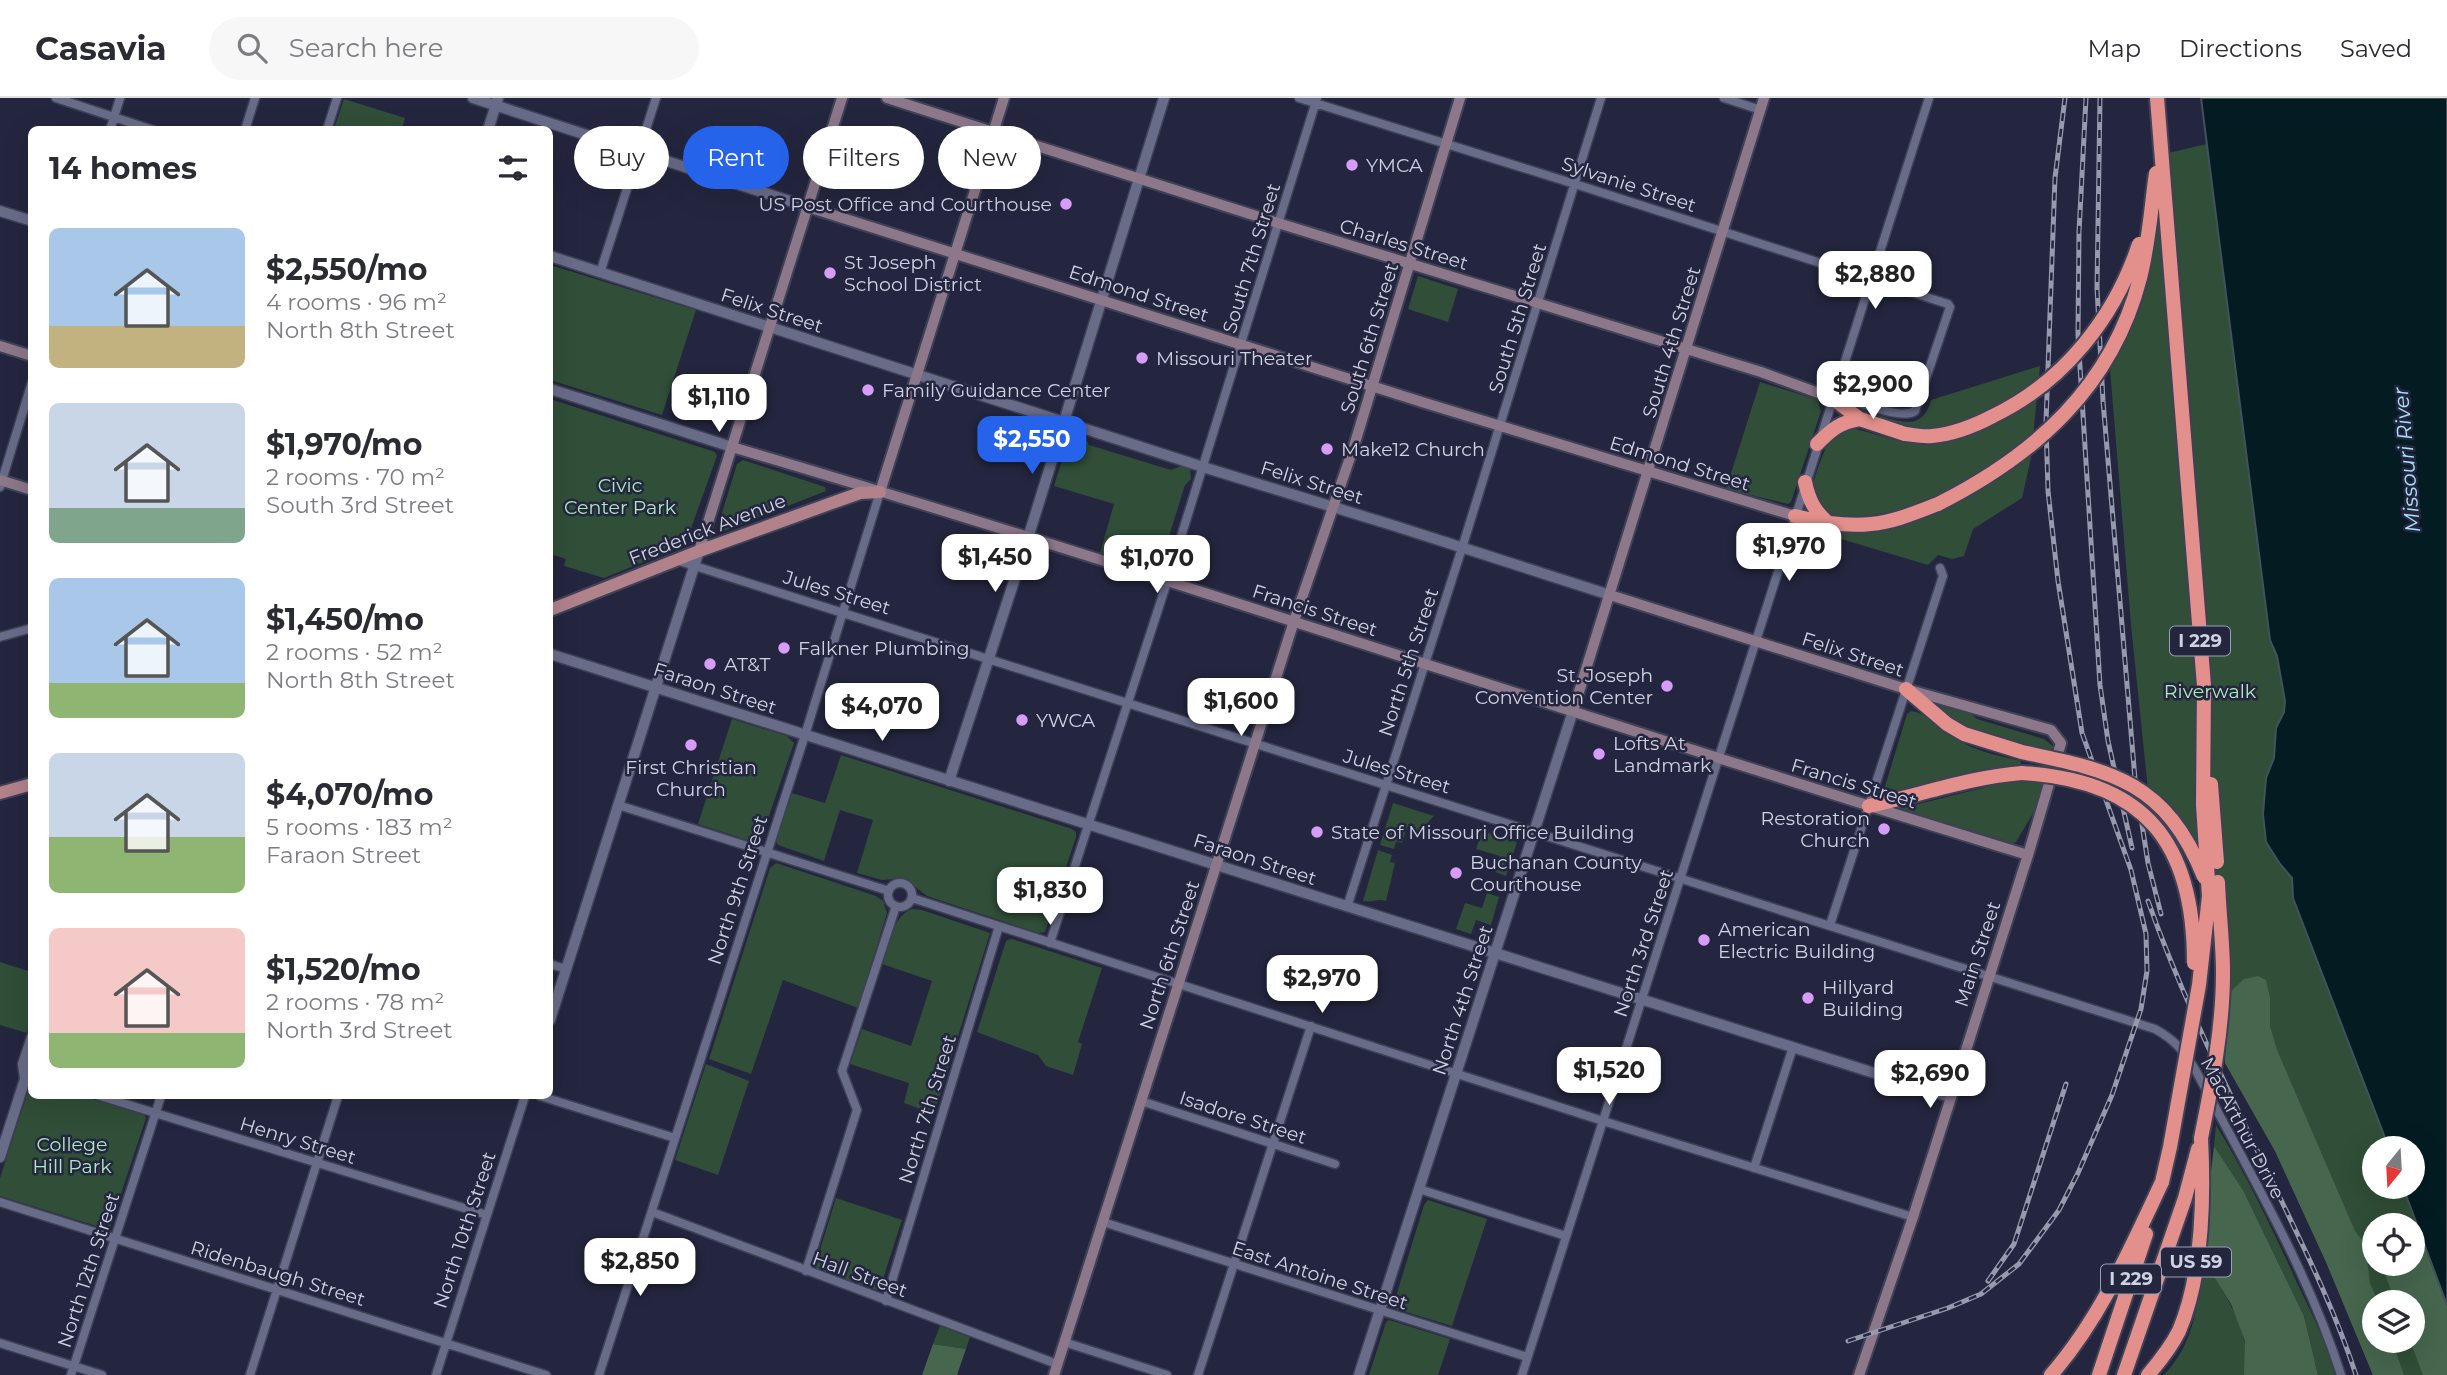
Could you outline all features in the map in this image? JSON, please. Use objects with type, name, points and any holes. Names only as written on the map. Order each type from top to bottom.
[{"type":"highway","name":"I 229","points":[[2157,98],[2173,299]]},
{"type":"highway","name":"I 229","points":[[2099,1375],[2162,1182],[2199,985],[2209,896],[2203,805],[2204,686],[2157,98]]},
{"type":"highway","points":[[1832,398],[1860,419],[1905,434],[1930,436],[1954,432],[1997,415],[2038,391],[2086,341],[2118,294],[2133,262],[2156,184],[2159,127]]},
{"type":"highway","points":[[1795,516],[1828,522],[1871,524],[1938,504],[1997,471],[2038,440],[2071,407],[2119,338],[2140,279],[2149,238],[2160,147]]},
{"type":"highway","points":[[1817,444],[1835,426],[1860,419]]},
{"type":"highway","name":"I 229","points":[[2124,1375],[2185,1198],[2201,1138],[2221,1010],[2221,935],[2186,447]]},
{"type":"highway","points":[[1805,482],[1809,500],[1816,512],[1828,522]]},
{"type":"highway","points":[[1906,689],[1947,724],[1964,734],[2022,752],[2086,766],[2119,777],[2148,794],[2179,829],[2195,855],[2209,891],[2221,935]]},
{"type":"highway","points":[[1869,806],[2002,775],[2022,773],[2070,779],[2098,788],[2142,813],[2160,831],[2174,855],[2188,889],[2194,926],[2194,965],[2187,1045]]},
{"type":"highway","name":"US 59","points":[[2148,1375],[2179,1330],[2189,1299],[2197,1261],[2202,1205],[2201,1138]]},
{"type":"highway","name":"US 59","points":[[2051,1375],[2087,1326],[2129,1252],[2162,1182]]},
{"type":"main road","points":[[699,551],[842,98]]},
{"type":"main road","name":"Charles Street","points":[[887,98],[973,126]]},
{"type":"main road","name":"North 9th Street","points":[[996,126],[1004,98]]},
{"type":"main road","name":"South 6th Street","points":[[1332,506],[1373,386],[1460,98]]},
{"type":"main road","name":"South 4th Street","points":[[1610,595],[1765,98]]},
{"type":"main road","name":"Charles Street","points":[[1041,148],[1687,349],[1832,398]]},
{"type":"main road","name":"North 9th Street","points":[[880,492],[977,189]]},
{"type":"main road","name":"Edmond Street","points":[[808,207],[1795,516]]},
{"type":"main road","points":[[0,346],[28,355]]},
{"type":"main road","name":"Francis Street","points":[[732,447],[1294,621],[1719,759],[2028,855]]},
{"type":"main road","points":[[1,483],[28,489]]},
{"type":"main road","name":"Frederick Avenue","points":[[553,609],[699,551],[843,499],[880,492]]},
{"type":"main road","name":"North 6th Street","points":[[1056,1370],[1332,506]]},
{"type":"main road","name":"Felix Street","points":[[1610,595],[1906,689],[2051,730],[2061,743]]},
{"type":"main road","name":"North 4th Street","points":[[1573,711],[1610,595]]},
{"type":"main road","name":"Main Street","points":[[1859,1375],[1913,1217],[2061,743]]},
{"type":"main road","points":[[0,793],[28,785]]},
{"type":"street","points":[[56,98],[141,126]]},
{"type":"street","points":[[111,126],[120,98]]},
{"type":"street","points":[[246,126],[255,98]]},
{"type":"street","points":[[328,126],[337,98]]},
{"type":"street","name":"Edmond Street","points":[[474,98],[497,102],[574,129]]},
{"type":"street","points":[[647,126],[656,98]]},
{"type":"street","points":[[949,781],[990,659],[1164,98]]},
{"type":"street","name":"Sylvanie Street","points":[[1299,98],[1316,101],[1948,304],[1950,307],[1918,405],[1912,414]]},
{"type":"street","name":"South 5th Street","points":[[1462,548],[1601,98]]},
{"type":"street","points":[[1724,98],[1761,110]]},
{"type":"street","name":"North 3rd Street","points":[[1522,1375],[1929,98]]},
{"type":"street","name":"South 7th Street","points":[[1203,467],[1316,101]]},
{"type":"street","points":[[489,126],[497,102]]},
{"type":"street","name":"Edmond Street","points":[[669,161],[808,207]]},
{"type":"street","points":[[600,272],[627,189]]},
{"type":"street","points":[[0,211],[28,220]]},
{"type":"street","name":"Felix Street","points":[[553,257],[1064,423],[1610,595]]},
{"type":"street","name":"Francis Street","points":[[553,390],[732,447]]},
{"type":"street","points":[[1,483],[28,395]]},
{"type":"street","name":"Charles Street","points":[[1832,398],[1849,399],[1900,415],[1912,414]]},
{"type":"street","points":[[1050,943],[1203,467]]},
{"type":"street","name":"North 9th Street","points":[[599,1375],[805,735],[880,492]]},
{"type":"street","name":"North 5th Street","points":[[1347,906],[1462,548]]},
{"type":"street","points":[[553,1011],[699,551]]},
{"type":"street","name":"Jules Street","points":[[676,560],[1988,976]]},
{"type":"street","points":[[1830,925],[1943,576],[1940,568]]},
{"type":"street","points":[[0,637],[28,629]]},
{"type":"street","name":"Faraon Street","points":[[553,655],[1950,1097]]},
{"type":"street","name":"North 4th Street","points":[[1359,1375],[1573,711]]},
{"type":"street","points":[[618,805],[889,891]]},
{"type":"street","points":[[902,883],[911,889],[912,898],[905,906],[896,906],[890,902],[889,891],[893,885],[902,883]]},
{"type":"street","points":[[912,898],[1603,1121],[1913,1217]]},
{"type":"street","points":[[806,1272],[857,1110],[842,1071],[896,906]]},
{"type":"street","name":"North 7th Street","points":[[886,1301],[999,926]]},
{"type":"street","points":[[553,965],[566,970]]},
{"type":"street","name":"MacArthur Drive","points":[[1988,976],[2155,1029],[2173,1039],[2182,1048],[2298,1266],[2342,1375]]},
{"type":"street","points":[[1198,1375],[1311,1026]]},
{"type":"street","points":[[1754,1167],[1793,1047]]},
{"type":"street","points":[[0,1157],[28,1073],[23,1064],[28,1049]]},
{"type":"street","name":"Henry Street","points":[[110,1099],[487,1215]]},
{"type":"street","name":"North 12th Street","points":[[73,1371],[159,1099]]},
{"type":"street","points":[[250,1375],[337,1099]]},
{"type":"street","name":"North 10th Street","points":[[436,1375],[524,1099]]},
{"type":"street","points":[[550,1099],[675,1138]]},
{"type":"street","name":"Isadore Street","points":[[1141,1101],[1335,1164]]},
{"type":"street","points":[[1419,1189],[1566,1236]]},
{"type":"street","name":"Ridenbaugh Street","points":[[0,1202],[546,1375]]},
{"type":"street","name":"Hall Street","points":[[652,1212],[886,1301],[1056,1370]]},
{"type":"street","name":"East Antoine Street","points":[[1102,1222],[1527,1357]]},
{"type":"street","points":[[1065,1342],[1167,1375]]},
{"type":"street","points":[[0,1343],[73,1371],[102,1375]]},
{"type":"green space","points":[[344,99],[405,118],[403,126],[335,126]]},
{"type":"green space","name":"Riverwalk","points":[[2207,144],[2270,640],[2277,656],[2285,701],[2284,712],[2276,728],[2274,758],[2266,778],[2280,864],[2292,878],[2293,898],[2384,1136],[2362,1136],[2362,1199],[2407,1199],[2413,1213],[2362,1213],[2362,1276],[2425,1276],[2425,1246],[2447,1305],[2447,1375],[2373,1375],[2364,1353],[2425,1353],[2425,1290],[2362,1290],[2362,1349],[2275,1151],[2225,1063],[2229,980],[2207,880],[2148,790],[2110,369],[2125,337],[2168,153]]},
{"type":"green space","points":[[553,266],[696,310],[662,415],[553,381]]},
{"type":"green space","points":[[1418,276],[1458,289],[1448,322],[1408,309]]},
{"type":"green space","points":[[2040,366],[2031,458],[2022,498],[1973,529],[1964,556],[1952,559],[1938,555],[1928,565],[1801,527],[1845,531],[1880,530],[1935,514],[1929,500],[1886,513],[1840,519],[1821,508],[1813,487],[1831,437],[1847,429],[1856,429],[1899,441],[1918,442],[1899,428],[1862,415],[1845,403],[1890,419],[1915,421],[1926,413],[1931,400]]},
{"type":"green space","points":[[1760,382],[1818,400],[1821,411],[1791,502],[1788,504],[1726,489]]},
{"type":"green space","name":"Civic Center Park","points":[[553,400],[715,452],[717,456],[685,545],[604,578],[564,566],[566,559],[553,555]]},
{"type":"green space","points":[[1075,432],[1085,437],[1089,445],[1171,470],[1181,466],[1190,468],[1191,479],[1185,485],[1158,573],[1099,556],[1114,504],[1054,486],[1066,447],[1065,437]]},
{"type":"green space","points":[[743,460],[825,487],[826,491],[721,532],[718,526],[737,464]]},
{"type":"green space","points":[[1915,694],[1965,709],[1977,719],[2044,739],[2054,747],[2054,755],[2003,743],[1957,724]]},
{"type":"green space","points":[[1911,711],[1925,716],[1970,746],[2021,761],[2020,769],[1884,797],[1907,714]]},
{"type":"green space","points":[[732,719],[787,736],[794,743],[760,842],[756,843],[698,824]]},
{"type":"green space","points":[[841,755],[1076,832],[1045,932],[1038,933],[927,896],[904,878],[882,880],[857,873],[873,820],[840,810],[824,861],[778,845],[776,841],[792,793],[825,803]]},
{"type":"green space","points":[[2010,781],[2046,782],[2039,803],[2016,842],[1895,810]]},
{"type":"green space","points":[[1393,803],[1434,816],[1420,831],[1407,827],[1402,843],[1396,842],[1394,849],[1380,845]]},
{"type":"green space","points":[[1482,831],[1517,842],[1506,876],[1495,872],[1500,856],[1476,849]]},
{"type":"green space","points":[[1378,850],[1392,855],[1390,862],[1395,863],[1386,901],[1363,901]]},
{"type":"green space","points":[[776,863],[876,896],[883,901],[887,913],[858,1008],[783,980],[751,1074],[709,1059],[770,868]]},
{"type":"green space","points":[[1487,893],[1499,897],[1491,925],[1476,920],[1471,934],[1456,929],[1465,903],[1482,908]]},
{"type":"green space","points":[[912,909],[990,933],[934,1114],[904,1103],[909,1083],[850,1064],[862,1029],[911,1046],[932,981],[882,964],[896,925],[905,913]]},
{"type":"green space","points":[[1012,939],[1102,968],[1078,1042],[1082,1044],[1073,1075],[1046,1066],[1038,1055],[977,1032],[1005,944]]},
{"type":"green space","points":[[0,962],[28,971],[28,1030],[27,1033],[0,1025]]},
{"type":"green space","points":[[2258,976],[2266,980],[2270,998],[2270,1026],[2277,1050],[2355,1231],[2362,1240],[2362,1276],[2369,1276],[2373,1290],[2362,1290],[2362,1349],[2275,1151],[2225,1063],[2228,994],[2244,979]]},
{"type":"green space","points":[[706,1064],[749,1081],[718,1175],[675,1160]]},
{"type":"green space","name":"College Hill Park","points":[[28,1091],[28,1099],[93,1099],[144,1115],[146,1118],[109,1230],[0,1196],[0,1178]]},
{"type":"green space","points":[[2216,1125],[2279,1244],[2319,1329],[2335,1375],[2318,1375],[2304,1316],[2243,1190],[2214,1146]]},
{"type":"green space","points":[[2214,1146],[2243,1190],[2304,1316],[2318,1375],[2244,1375],[2245,1341],[2231,1304],[2201,1256]]},
{"type":"green space","points":[[836,1198],[902,1220],[880,1288],[877,1290],[815,1266]]},
{"type":"green space","points":[[1428,1200],[1487,1219],[1452,1326],[1393,1306],[1424,1205]]},
{"type":"green space","points":[[2425,1247],[2447,1305],[2447,1375],[2423,1375],[2415,1353],[2425,1353],[2425,1290],[2391,1290],[2386,1276],[2425,1276]]},
{"type":"green space","points":[[2201,1256],[2226,1297],[2241,1329],[2247,1360],[2244,1375],[2164,1375],[2183,1349],[2194,1320]]},
{"type":"green space","points":[[1389,1320],[1450,1339],[1438,1375],[1369,1375],[1386,1322]]},
{"type":"green space","points":[[940,1326],[970,1337],[966,1349],[933,1344]]},
{"type":"green space","points":[[933,1344],[966,1349],[957,1375],[922,1375]]},
{"type":"green space","points":[[2364,1353],[2396,1353],[2404,1375],[2373,1375]]},
{"type":"water","name":"Missouri River","points":[[2201,98],[2447,98],[2447,1305],[2425,1246],[2425,1213],[2413,1213],[2407,1199],[2426,1199],[2426,1136],[2384,1136],[2293,898],[2292,878],[2266,842],[2263,814],[2266,778],[2274,758],[2276,728],[2284,712],[2285,701],[2277,656],[2270,640]]},
{"type":"railway","points":[[1848,1341],[1948,1308],[1981,1294],[2019,1264],[2059,1210],[2078,1173],[2112,1095],[2141,1009],[2147,971],[2146,934],[2131,870],[2082,733],[2058,581],[2048,491],[2046,422],[2055,178],[2065,98]]},
{"type":"railway","points":[[2086,98],[2079,232],[2078,335],[2100,685],[2108,741],[2132,848]]},
{"type":"railway","points":[[2100,98],[2097,288],[2103,401],[2135,779],[2148,863],[2161,914]]},
{"type":"railway","points":[[2148,901],[2206,1042],[2328,1300],[2356,1375]]},
{"type":"railway","points":[[1988,1281],[2014,1244],[2066,1084]]},
{"type":"place","name":"YMCA","points":[[1352,165]]},
{"type":"place","name":"US Post Office and Courthouse","points":[[1066,204]]},
{"type":"place","name":"St Joseph School District","points":[[830,273]]},
{"type":"place","name":"Missouri Theater","points":[[1142,358]]},
{"type":"place","name":"Family Guidance Center","points":[[868,390]]},
{"type":"place","name":"Make12 Church","points":[[1327,449]]},
{"type":"place","name":"Falkner Plumbing","points":[[784,648]]},
{"type":"place","name":"AT&T","points":[[710,664]]},
{"type":"place","name":"St. Joseph Convention Center","points":[[1667,686]]},
{"type":"place","name":"YWCA","points":[[1022,720]]},
{"type":"place","name":"First Christian Church","points":[[691,745]]},
{"type":"place","name":"Lofts At Landmark","points":[[1599,754]]},
{"type":"place","name":"Restoration Church","points":[[1884,829]]},
{"type":"place","name":"State of Missouri Office Building","points":[[1317,832]]},
{"type":"place","name":"Buchanan County Courthouse","points":[[1456,873]]},
{"type":"place","name":"American Electric Building","points":[[1704,940]]},
{"type":"place","name":"Hillyard Building","points":[[1808,998]]}]
